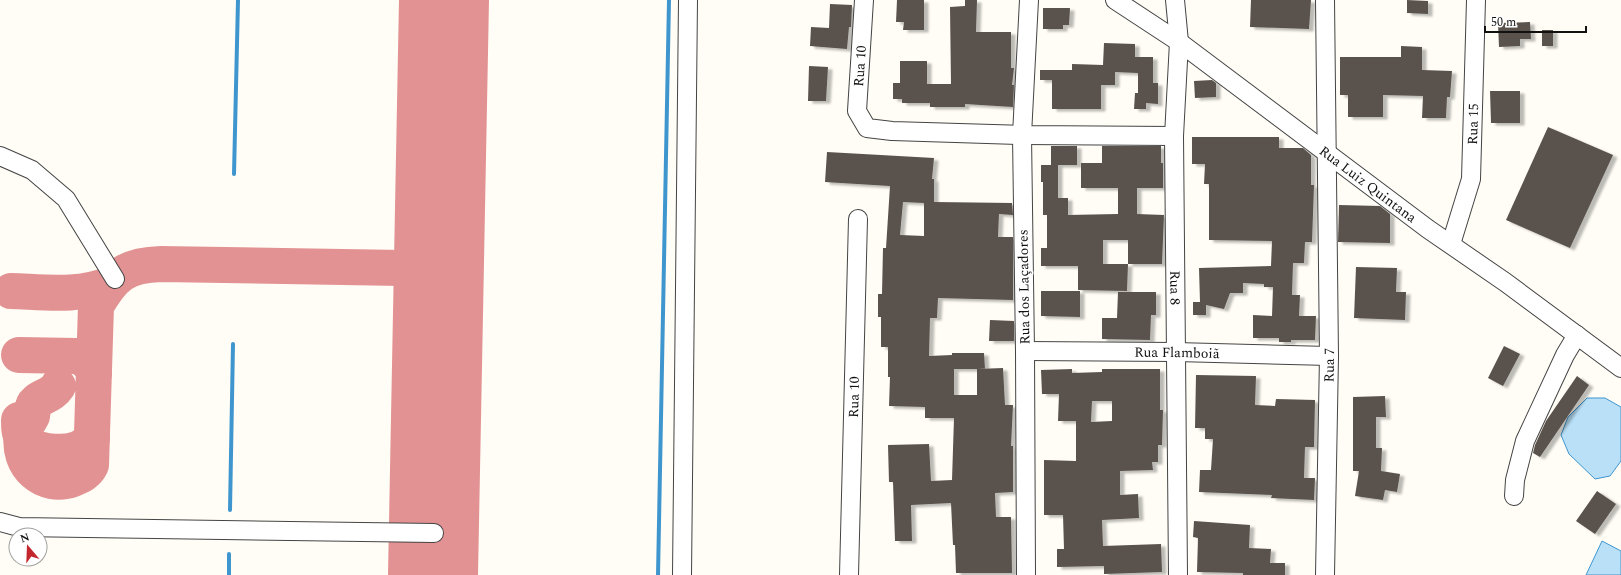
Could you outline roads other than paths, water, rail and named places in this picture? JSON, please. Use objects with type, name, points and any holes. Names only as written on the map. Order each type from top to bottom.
[{"type":"street","points":[[682,575],[688,0]]},
{"type":"street","name":"Rua 10","points":[[864,0],[857,111],[867,128],[892,131],[1022,135]]},
{"type":"street","name":"Rua dos Laçadores","points":[[1026,575],[1022,135],[1029,0]]},
{"type":"street","name":"Rua 8","points":[[1175,0],[1179,42],[1174,136],[1178,575]]},
{"type":"street","points":[[1326,0],[1328,155]]},
{"type":"street","name":"Rua 15","points":[[1451,244],[1472,179],[1476,0]]},
{"type":"street","name":"Rua Luiz Quintana","points":[[1120,1],[1179,42],[1328,155],[1505,282],[1621,368]]},
{"type":"street","points":[[1022,135],[1174,136]]},
{"type":"street","name":"Rua 7","points":[[1325,575],[1329,356],[1328,155]]},
{"type":"street","points":[[0,156],[32,170],[66,198],[114,279]]},
{"type":"street","name":"Rua 10","points":[[849,575],[858,219]]},
{"type":"street","points":[[1514,496],[1515,480],[1525,441],[1565,355],[1577,335]]},
{"type":"street","name":"Rua Flamboiã","points":[[1025,351],[1176,352],[1329,356]]},
{"type":"street","points":[[0,522],[19,527],[434,533]]},
{"type":"water","points":[[1587,398],[1605,398],[1621,407],[1621,461],[1610,476],[1595,479],[1569,454],[1561,435],[1568,417]]},
{"type":"water","points":[[1602,541],[1621,551],[1621,575],[1586,575]]},
{"type":"waterway","points":[[234,174],[238,0]]},
{"type":"waterway","points":[[658,575],[669,0]]},
{"type":"waterway","points":[[230,510],[233,344]]},
{"type":"waterway","points":[[229,554],[229,575]]}]
